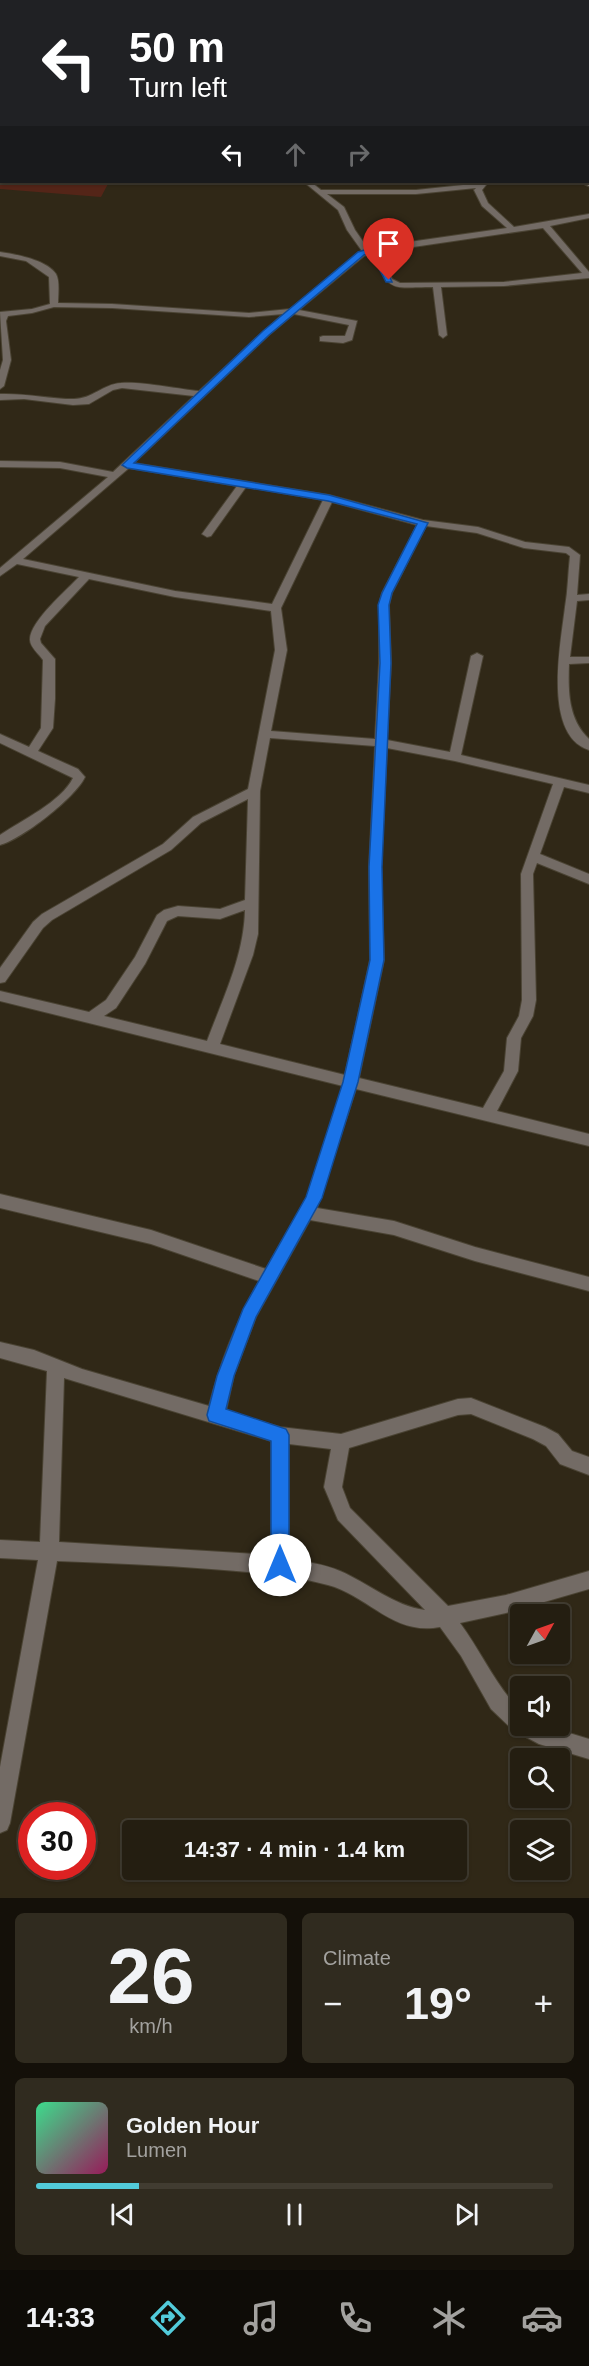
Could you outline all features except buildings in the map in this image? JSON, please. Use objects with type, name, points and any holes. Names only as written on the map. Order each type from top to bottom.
[{"type":"street","points":[[308,183],[341,209],[351,230],[370,250],[393,283],[504,284],[588,276]]},
{"type":"street","points":[[321,192],[416,192],[460,188],[481,196],[485,204],[513,230]]},
{"type":"street","points":[[1,571],[127,465],[266,333],[370,250],[513,230],[589,216]]},
{"type":"street","points":[[545,225],[588,276]]},
{"type":"street","points":[[0,254],[19,256],[50,273],[53,276],[54,305]]},
{"type":"street","points":[[437,285],[443,335]]},
{"type":"street","points":[[0,386],[7,360],[3,314],[32,311],[54,305],[249,315],[294,311],[354,323],[349,338],[323,339]]},
{"type":"street","points":[[0,397],[24,396],[77,402],[95,399],[110,388],[123,385],[200,394]]},
{"type":"street","points":[[0,464],[60,465],[115,475]]},
{"type":"street","points":[[127,465],[329,498],[423,523],[478,530],[524,544],[569,550],[574,555],[572,598],[562,682],[566,711],[579,739],[589,746]]},
{"type":"street","points":[[207,534],[243,484]]},
{"type":"street","points":[[211,1048],[246,955],[251,934],[254,791],[281,650],[279,602],[329,498]]},
{"type":"street","points":[[216,1415],[225,1376],[240,1335],[269,1276],[306,1213],[319,1184],[351,1082],[377,960],[375,867],[385,663],[384,605],[387,593],[423,523]]},
{"type":"street","points":[[14,560],[196,597],[255,603],[279,602]]},
{"type":"street","points":[[31,752],[47,728],[50,699],[49,659],[36,644],[37,632],[86,576]]},
{"type":"street","points":[[572,598],[589,597]]},
{"type":"street","points":[[455,757],[477,656]]},
{"type":"street","points":[[564,661],[589,660]]},
{"type":"street","points":[[265,734],[381,744],[455,757],[589,789]]},
{"type":"street","points":[[0,738],[74,772],[79,777],[78,782],[58,801],[0,841]]},
{"type":"street","points":[[487,1114],[511,1071],[514,1038],[526,1016],[529,1000],[527,874],[560,782]]},
{"type":"street","points":[[0,978],[38,925],[47,917],[167,848],[197,820],[254,791]]},
{"type":"street","points":[[532,856],[589,879]]},
{"type":"street","points":[[91,1018],[111,1004],[140,960],[162,918],[169,913],[178,911],[220,914],[252,903]]},
{"type":"street","points":[[0,996],[589,1140]]},
{"type":"street","points":[[0,1202],[151,1237],[269,1276]]},
{"type":"street","points":[[306,1213],[394,1228],[475,1254],[589,1284]]},
{"type":"street","points":[[0,1350],[82,1377],[280,1435],[341,1442],[458,1407],[471,1406],[539,1433],[552,1440],[566,1458],[589,1466]]},
{"type":"street","points":[[0,1823],[50,1552],[56,1367]]},
{"type":"street","points":[[280,1435],[280,1565]]},
{"type":"street","points":[[341,1442],[333,1487],[344,1514],[444,1616],[468,1649],[498,1702],[510,1713]]},
{"type":"street","points":[[0,1549],[157,1556],[280,1565],[333,1577],[411,1618],[426,1620],[506,1604],[589,1580]]},
{"type":"street","points":[[546,1736],[589,1749]]},
{"type":"shaded area","points":[[0,183],[108,183],[101,197],[0,189]]},
{"type":"route","points":[[280,1565],[280,1435],[216,1415],[225,1376],[249,1314],[314,1198],[351,1082],[377,960],[375,867],[385,663],[384,605],[387,593],[423,523],[329,498],[127,465],[266,333],[361,254],[374,249],[389,280]]}]
